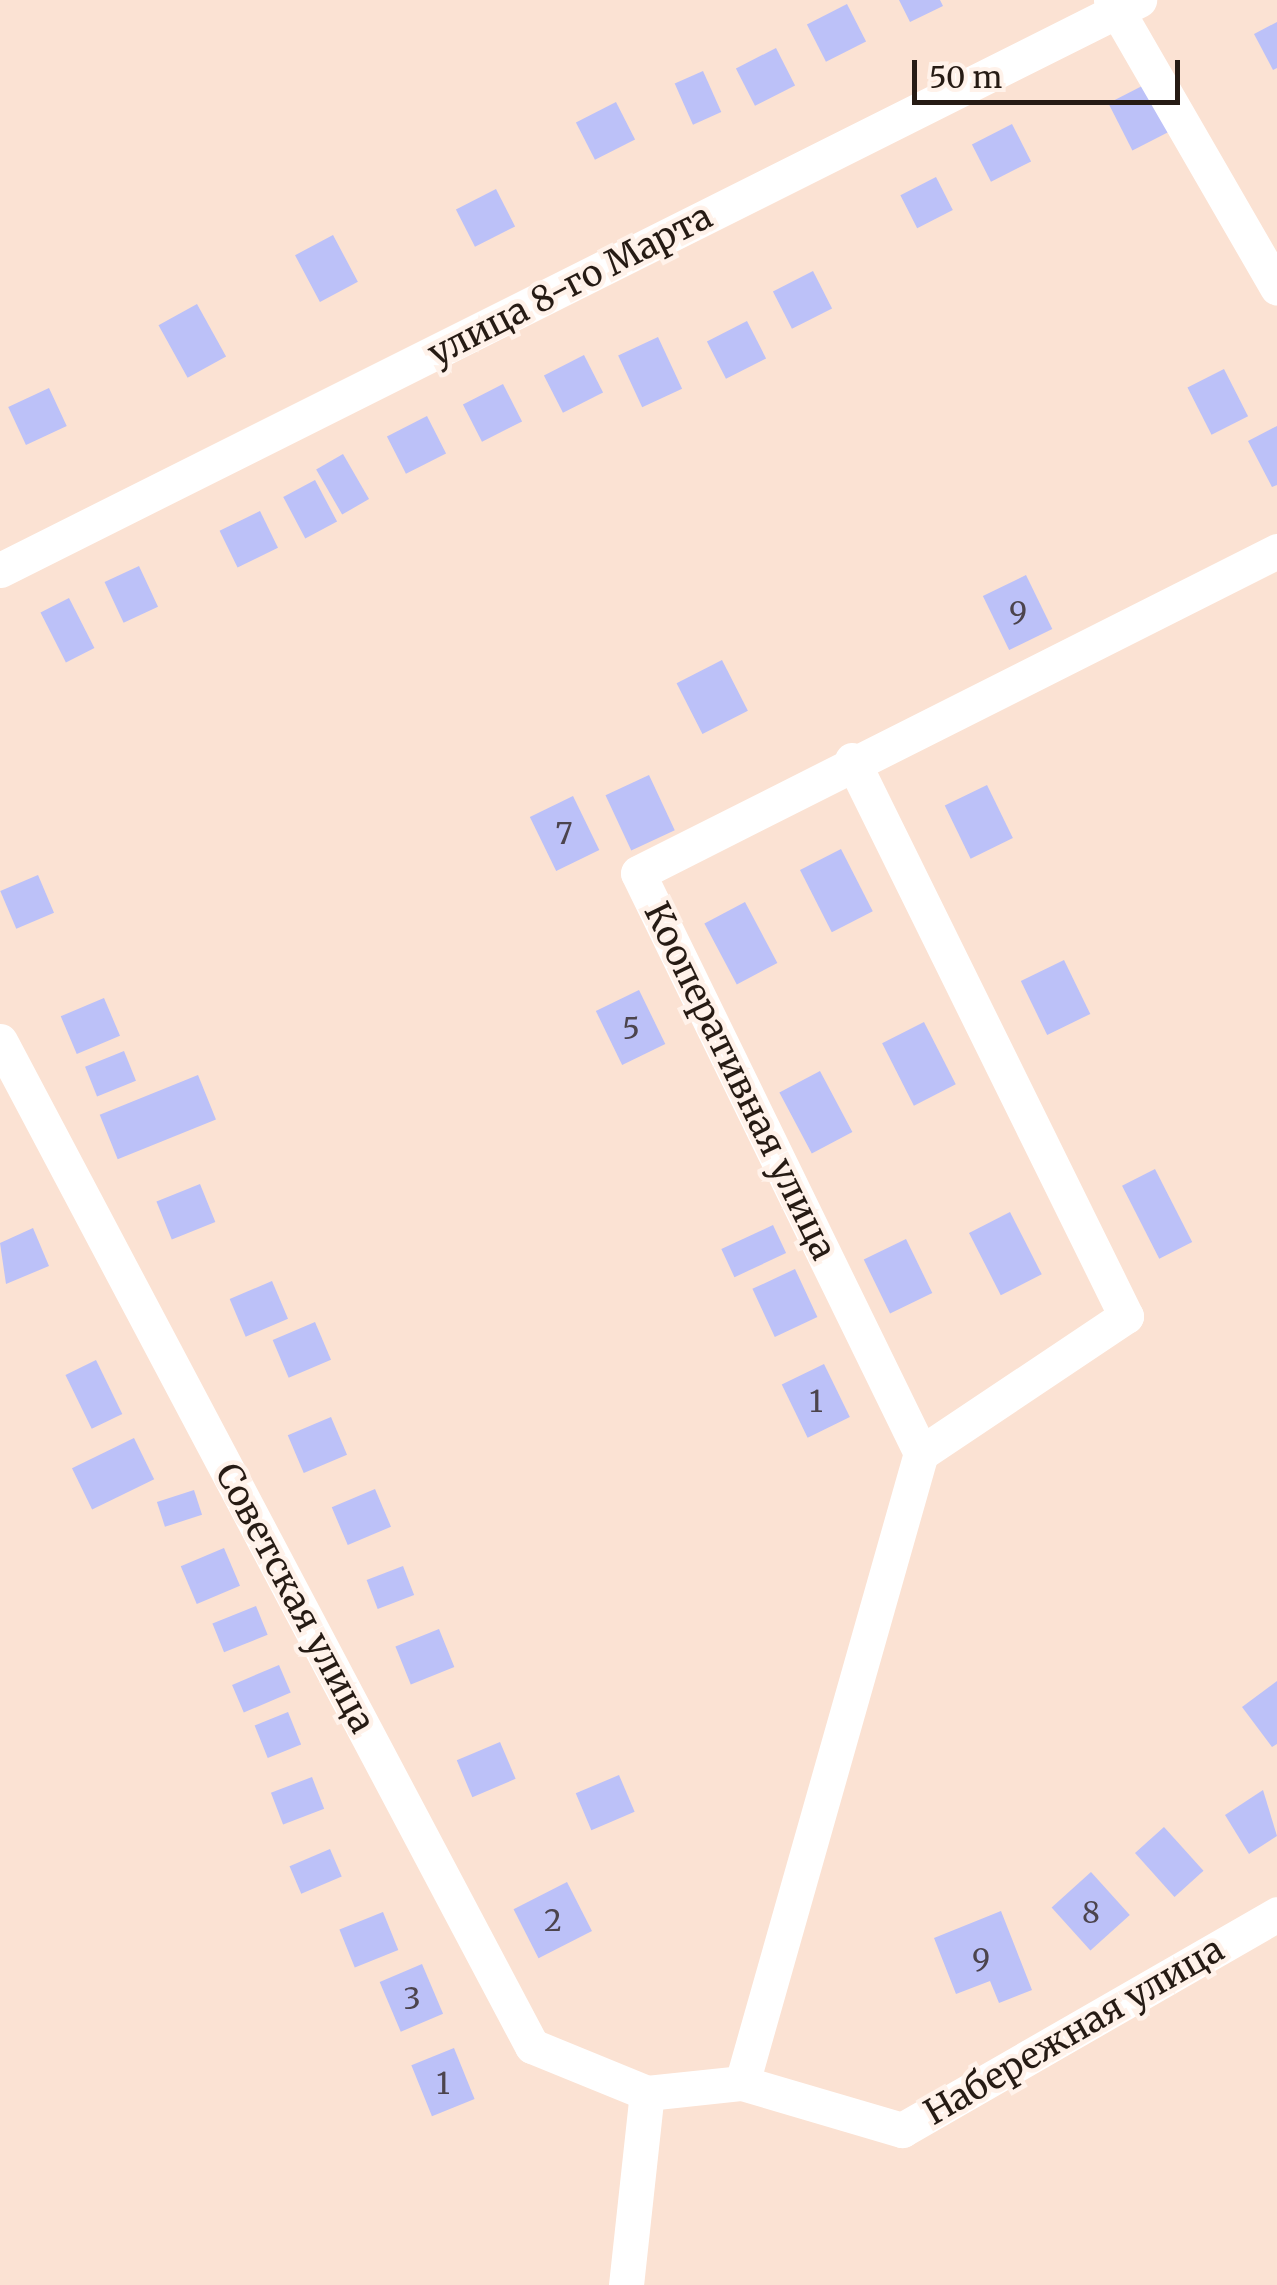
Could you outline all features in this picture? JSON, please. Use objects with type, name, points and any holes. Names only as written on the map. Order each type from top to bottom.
[{"type":"street","points":[[1122,4],[1277,288]]},
{"type":"street","name":"улица 8-го Марта","points":[[0,570],[1122,4]]},
{"type":"street","name":"Кооперативная улица","points":[[921,1453],[638,874],[852,760],[1277,551]]},
{"type":"street","points":[[742,2083],[921,1453],[1126,1316],[852,760]]},
{"type":"street","name":"Советская улица","points":[[0,1041],[532,2046],[646,2094]]},
{"type":"street","name":"Набережная улица","points":[[646,2094],[742,2083],[902,2130],[1277,1914]]},
{"type":"street","points":[[626,2285],[646,2094]]},
{"type":"building","points":[[899,0],[940,0],[943,6],[910,22]]},
{"type":"building","points":[[847,4],[866,41],[826,62],[807,24]]},
{"type":"building","points":[[1277,22],[1277,68],[1273,70],[1254,34]]},
{"type":"building","points":[[776,48],[795,85],[755,106],[736,68]]},
{"type":"building","points":[[703,71],[721,112],[693,125],[675,84]]},
{"type":"building","points":[[1144,85],[1168,132],[1132,150],[1108,103]]},
{"type":"building","points":[[616,102],[635,139],[595,160],[576,122]]},
{"type":"building","points":[[1012,124],[1031,161],[991,182],[972,144]]},
{"type":"building","points":[[936,177],[953,210],[917,228],[900,195]]},
{"type":"building","points":[[496,189],[515,226],[475,247],[456,209]]},
{"type":"building","points":[[333,235],[358,282],[320,302],[295,255]]},
{"type":"building","points":[[813,271],[832,308],[792,329],[773,291]]},
{"type":"building","points":[[197,304],[226,356],[188,378],[159,325]]},
{"type":"building","points":[[747,321],[766,358],[726,379],[707,341]]},
{"type":"building","points":[[658,337],[682,389],[642,407],[618,356]]},
{"type":"building","points":[[584,355],[603,392],[563,413],[544,375]]},
{"type":"building","points":[[1224,369],[1248,416],[1212,435],[1187,388]]},
{"type":"building","points":[[503,384],[522,421],[482,442],[463,404]]},
{"type":"building","points":[[49,388],[67,426],[26,445],[8,407]]},
{"type":"building","points":[[427,416],[446,453],[406,474],[387,436]]},
{"type":"building","points":[[1277,426],[1277,485],[1272,487],[1248,441]]},
{"type":"building","points":[[343,454],[369,499],[342,515],[316,469]]},
{"type":"building","points":[[315,480],[337,521],[305,538],[283,497]]},
{"type":"building","points":[[260,511],[278,548],[238,568],[220,531]]},
{"type":"building","points":[[139,566],[158,607],[124,623],[105,582]]},
{"type":"building","points":[[1026,575],[1052,629],[1009,650],[983,596]]},
{"type":"building","points":[[69,598],[94,648],[66,662],[40,613]]},
{"type":"building","points":[[722,660],[748,711],[702,734],[677,683]]},
{"type":"building","points":[[649,775],[675,830],[631,851],[605,795]]},
{"type":"building","points":[[987,785],[1013,838],[971,859],[945,806]]},
{"type":"building","points":[[573,796],[599,850],[556,871],[530,817]]},
{"type":"building","points":[[841,849],[873,911],[832,932],[800,870]]},
{"type":"building","points":[[38,875],[54,913],[16,929],[0,891]]},
{"type":"building","points":[[745,902],[777,963],[737,985],[704,924]]},
{"type":"building","points":[[1064,960],[1090,1014],[1047,1035],[1021,981]]},
{"type":"building","points":[[639,990],[665,1044],[622,1065],[596,1011]]},
{"type":"building","points":[[104,998],[120,1036],[77,1054],[61,1016]]},
{"type":"building","points":[[924,1022],[956,1084],[914,1106],[882,1043]]},
{"type":"building","points":[[124,1051],[136,1081],[97,1096],[85,1067]]},
{"type":"building","points":[[820,1071],[852,1132],[812,1154],[779,1093]]},
{"type":"building","points":[[198,1075],[216,1120],[118,1159],[100,1115]]},
{"type":"building","points":[[1155,1169],[1192,1242],[1159,1259],[1122,1186]]},
{"type":"building","points":[[200,1184],[215,1222],[172,1240],[156,1202]]},
{"type":"building","points":[[1010,1212],[1042,1274],[1001,1295],[969,1233]]},
{"type":"building","points":[[773,1225],[786,1253],[734,1277],[721,1249]]},
{"type":"building","points":[[33,1228],[49,1266],[6,1284],[0,1243]]},
{"type":"building","points":[[906,1239],[932,1293],[890,1314],[864,1260]]},
{"type":"building","points":[[795,1269],[817,1317],[775,1337],[752,1289]]},
{"type":"building","points":[[272,1281],[288,1319],[246,1337],[230,1299]]},
{"type":"building","points":[[315,1322],[331,1360],[289,1378],[273,1340]]},
{"type":"building","points":[[96,1360],[122,1414],[92,1429],[65,1375]]},
{"type":"building","points":[[824,1364],[850,1417],[808,1438],[782,1385]]},
{"type":"building","points":[[331,1417],[347,1455],[304,1473],[288,1435]]},
{"type":"building","points":[[134,1438],[154,1479],[92,1510],[72,1468]]},
{"type":"building","points":[[375,1489],[391,1527],[348,1545],[332,1507]]},
{"type":"building","points":[[194,1490],[202,1515],[165,1527],[157,1502]]},
{"type":"building","points":[[224,1548],[240,1586],[197,1604],[181,1566]]},
{"type":"building","points":[[403,1566],[414,1595],[378,1609],[367,1580]]},
{"type":"building","points":[[256,1606],[268,1635],[224,1652],[212,1624]]},
{"type":"building","points":[[439,1629],[454,1667],[411,1685],[395,1647]]},
{"type":"building","points":[[279,1665],[291,1693],[244,1713],[232,1685]]},
{"type":"building","points":[[1277,1681],[1277,1744],[1272,1747],[1242,1707]]},
{"type":"building","points":[[288,1712],[301,1744],[268,1758],[255,1725]]},
{"type":"building","points":[[500,1742],[516,1779],[472,1797],[457,1760]]},
{"type":"building","points":[[619,1775],[635,1812],[591,1830],[576,1793]]},
{"type":"building","points":[[312,1777],[324,1809],[283,1825],[271,1793]]},
{"type":"building","points":[[1263,1790],[1277,1836],[1249,1854],[1225,1815]]},
{"type":"building","points":[[1164,1827],[1203,1871],[1174,1897],[1135,1853]]},
{"type":"building","points":[[330,1849],[342,1877],[301,1894],[289,1866]]},
{"type":"building","points":[[1091,1872],[1130,1915],[1090,1951],[1052,1907]]},
{"type":"building","points":[[567,1882],[592,1931],[539,1958],[514,1909]]},
{"type":"building","points":[[1001,1911],[1032,1990],[999,2003],[990,1981],[956,1994],[934,1938]]},
{"type":"building","points":[[383,1912],[398,1950],[355,1968],[339,1930]]},
{"type":"building","points":[[422,1964],[443,2014],[401,2032],[380,1982]]},
{"type":"building","points":[[454,2048],[475,2099],[432,2116],[411,2065]]}]
